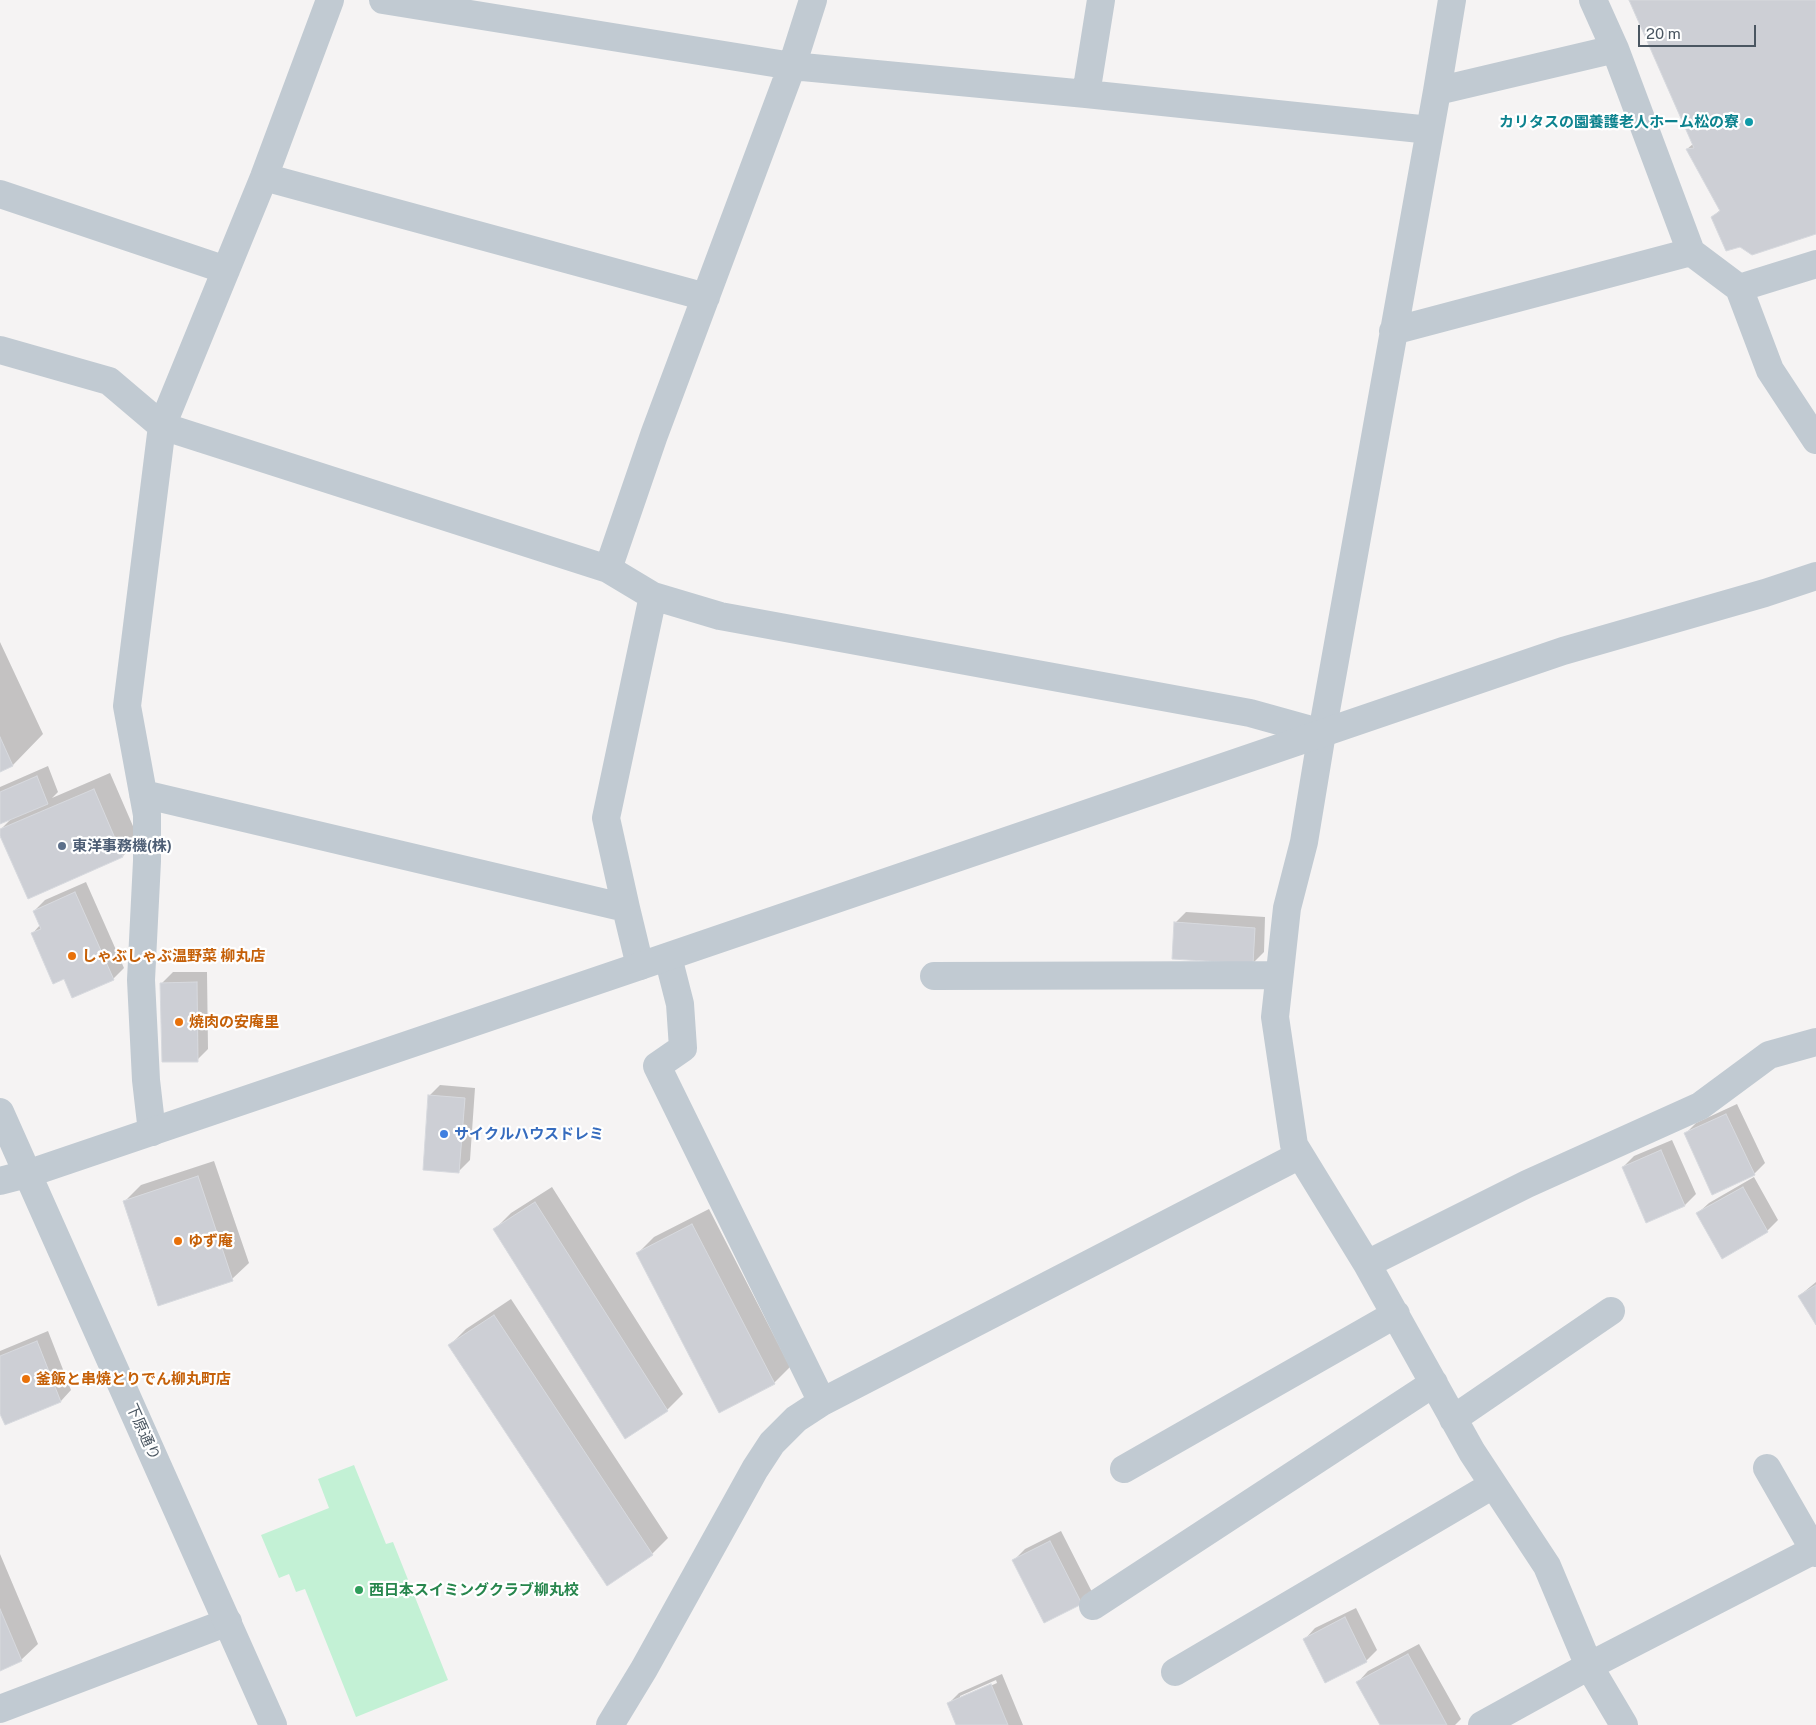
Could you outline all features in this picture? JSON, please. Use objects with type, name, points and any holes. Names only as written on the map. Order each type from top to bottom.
[{"type":"street","points":[[152,1132],[146,1080],[140,980],[147,861],[147,815],[127,706],[162,426],[264,177],[330,0]]},
{"type":"street","points":[[383,0],[792,66],[1430,130]]},
{"type":"street","points":[[608,569],[654,435],[792,66],[813,0]]},
{"type":"street","points":[[1086,94],[1101,0]]},
{"type":"street","points":[[1452,0],[1304,842],[1287,908],[1275,1017],[1294,1145],[1368,1264],[1453,1419],[1493,1485],[1547,1566],[1589,1666],[1624,1725]]},
{"type":"street","points":[[1593,0],[1615,49],[1691,252],[1739,288],[1770,370],[1816,440]]},
{"type":"street","points":[[1437,91],[1615,49]]},
{"type":"street","points":[[264,177],[706,296]]},
{"type":"street","points":[[0,194],[226,270]]},
{"type":"street","points":[[1393,330],[1691,252]]},
{"type":"street","points":[[1739,288],[1816,264]]},
{"type":"street","points":[[0,350],[108,381],[162,426],[608,569],[653,596],[720,616],[1250,713],[1322,732]]},
{"type":"street","points":[[0,1181],[27,1174],[152,1132],[1563,651],[1765,593],[1816,576]]},
{"type":"street","points":[[640,966],[606,818],[653,596]]},
{"type":"street","points":[[143,794],[626,908]]},
{"type":"street","points":[[668,957],[680,1004],[683,1048],[657,1066],[822,1402]]},
{"type":"street","points":[[934,976],[1279,975]]},
{"type":"street","points":[[1368,1264],[1527,1184],[1700,1106],[1769,1055],[1816,1042]]},
{"type":"street","name":"下原通り","points":[[0,1112],[273,1725]]},
{"type":"street","points":[[610,1725],[644,1669],[755,1469],[772,1443],[796,1419],[822,1402],[1300,1155]]},
{"type":"street","points":[[1453,1419],[1611,1311]]},
{"type":"street","points":[[1124,1468],[1396,1314]]},
{"type":"street","points":[[1094,1606],[1434,1383]]},
{"type":"street","points":[[1482,1725],[1589,1666],[1815,1551],[1767,1468]]},
{"type":"street","points":[[1175,1672],[1493,1485]]},
{"type":"street","points":[[0,1709],[228,1622]]},
{"type":"green space","name":"西日本スイミングクラブ柳丸校","points":[[354,1465],[386,1544],[393,1542],[448,1680],[356,1717],[305,1589],[296,1592],[289,1574],[279,1578],[261,1535],[329,1508],[318,1479]]},
{"type":"building","name":"カリタスの園養護老人ホーム松の寮","points":[[1629,0],[1816,0],[1816,234],[1752,255],[1740,247],[1726,251],[1711,217],[1720,211],[1686,149],[1694,148]]},
{"type":"building","points":[[0,737],[13,766],[0,772]]},
{"type":"building","points":[[37,776],[48,804],[0,824],[0,792]]},
{"type":"building","name":"東洋事務機(株)","points":[[94,789],[123,857],[28,899],[0,836],[0,829]]},
{"type":"building","name":"しゃぶしゃぶ温野菜 柳丸店","points":[[75,892],[114,980],[72,998],[64,979],[53,984],[31,933],[41,929],[33,911]]},
{"type":"building","points":[[1174,922],[1255,928],[1253,964],[1172,959]]},
{"type":"building","name":"焼肉の安庵里","points":[[197,982],[198,1062],[162,1062],[160,983]]},
{"type":"building","name":"サイクルハウスドレミ","points":[[428,1095],[465,1098],[459,1173],[423,1170]]},
{"type":"building","points":[[1726,1114],[1755,1175],[1712,1195],[1684,1133]]},
{"type":"building","points":[[1661,1150],[1685,1206],[1646,1223],[1622,1167]]},
{"type":"building","name":"ゆず庵","points":[[198,1176],[233,1281],[158,1306],[123,1201]]},
{"type":"building","points":[[1743,1187],[1768,1232],[1722,1259],[1696,1213]]},
{"type":"building","points":[[535,1202],[668,1411],[625,1439],[493,1229]]},
{"type":"building","points":[[692,1224],[775,1384],[719,1413],[636,1253]]},
{"type":"building","points":[[1816,1285],[1816,1325],[1798,1296]]},
{"type":"building","points":[[494,1315],[653,1555],[607,1586],[448,1345]]},
{"type":"building","name":"釜飯と串焼とりでん柳丸町店","points":[[37,1341],[61,1402],[5,1425],[0,1414],[0,1356]]},
{"type":"building","points":[[1050,1541],[1082,1604],[1044,1623],[1012,1560]]},
{"type":"building","points":[[0,1609],[22,1661],[0,1671]]},
{"type":"building","points":[[1345,1617],[1367,1662],[1325,1683],[1303,1639]]},
{"type":"building","points":[[1408,1654],[1447,1725],[1380,1725],[1356,1682]]},
{"type":"building","points":[[991,1684],[1008,1725],[956,1725],[947,1703]]},
{"type":"place","name":"カリタスの園養護老人ホーム松の寮","points":[[1749,122]]},
{"type":"place","name":"東洋事務機(株)","points":[[62,846]]},
{"type":"place","name":"しゃぶしゃぶ温野菜 柳丸店","points":[[72,956]]},
{"type":"place","name":"焼肉の安庵里","points":[[179,1022]]},
{"type":"place","name":"サイクルハウスドレミ","points":[[444,1134]]},
{"type":"place","name":"ゆず庵","points":[[178,1241]]},
{"type":"place","name":"釜飯と串焼とりでん柳丸町店","points":[[26,1379]]},
{"type":"place","name":"西日本スイミングクラブ柳丸校","points":[[359,1590]]}]
